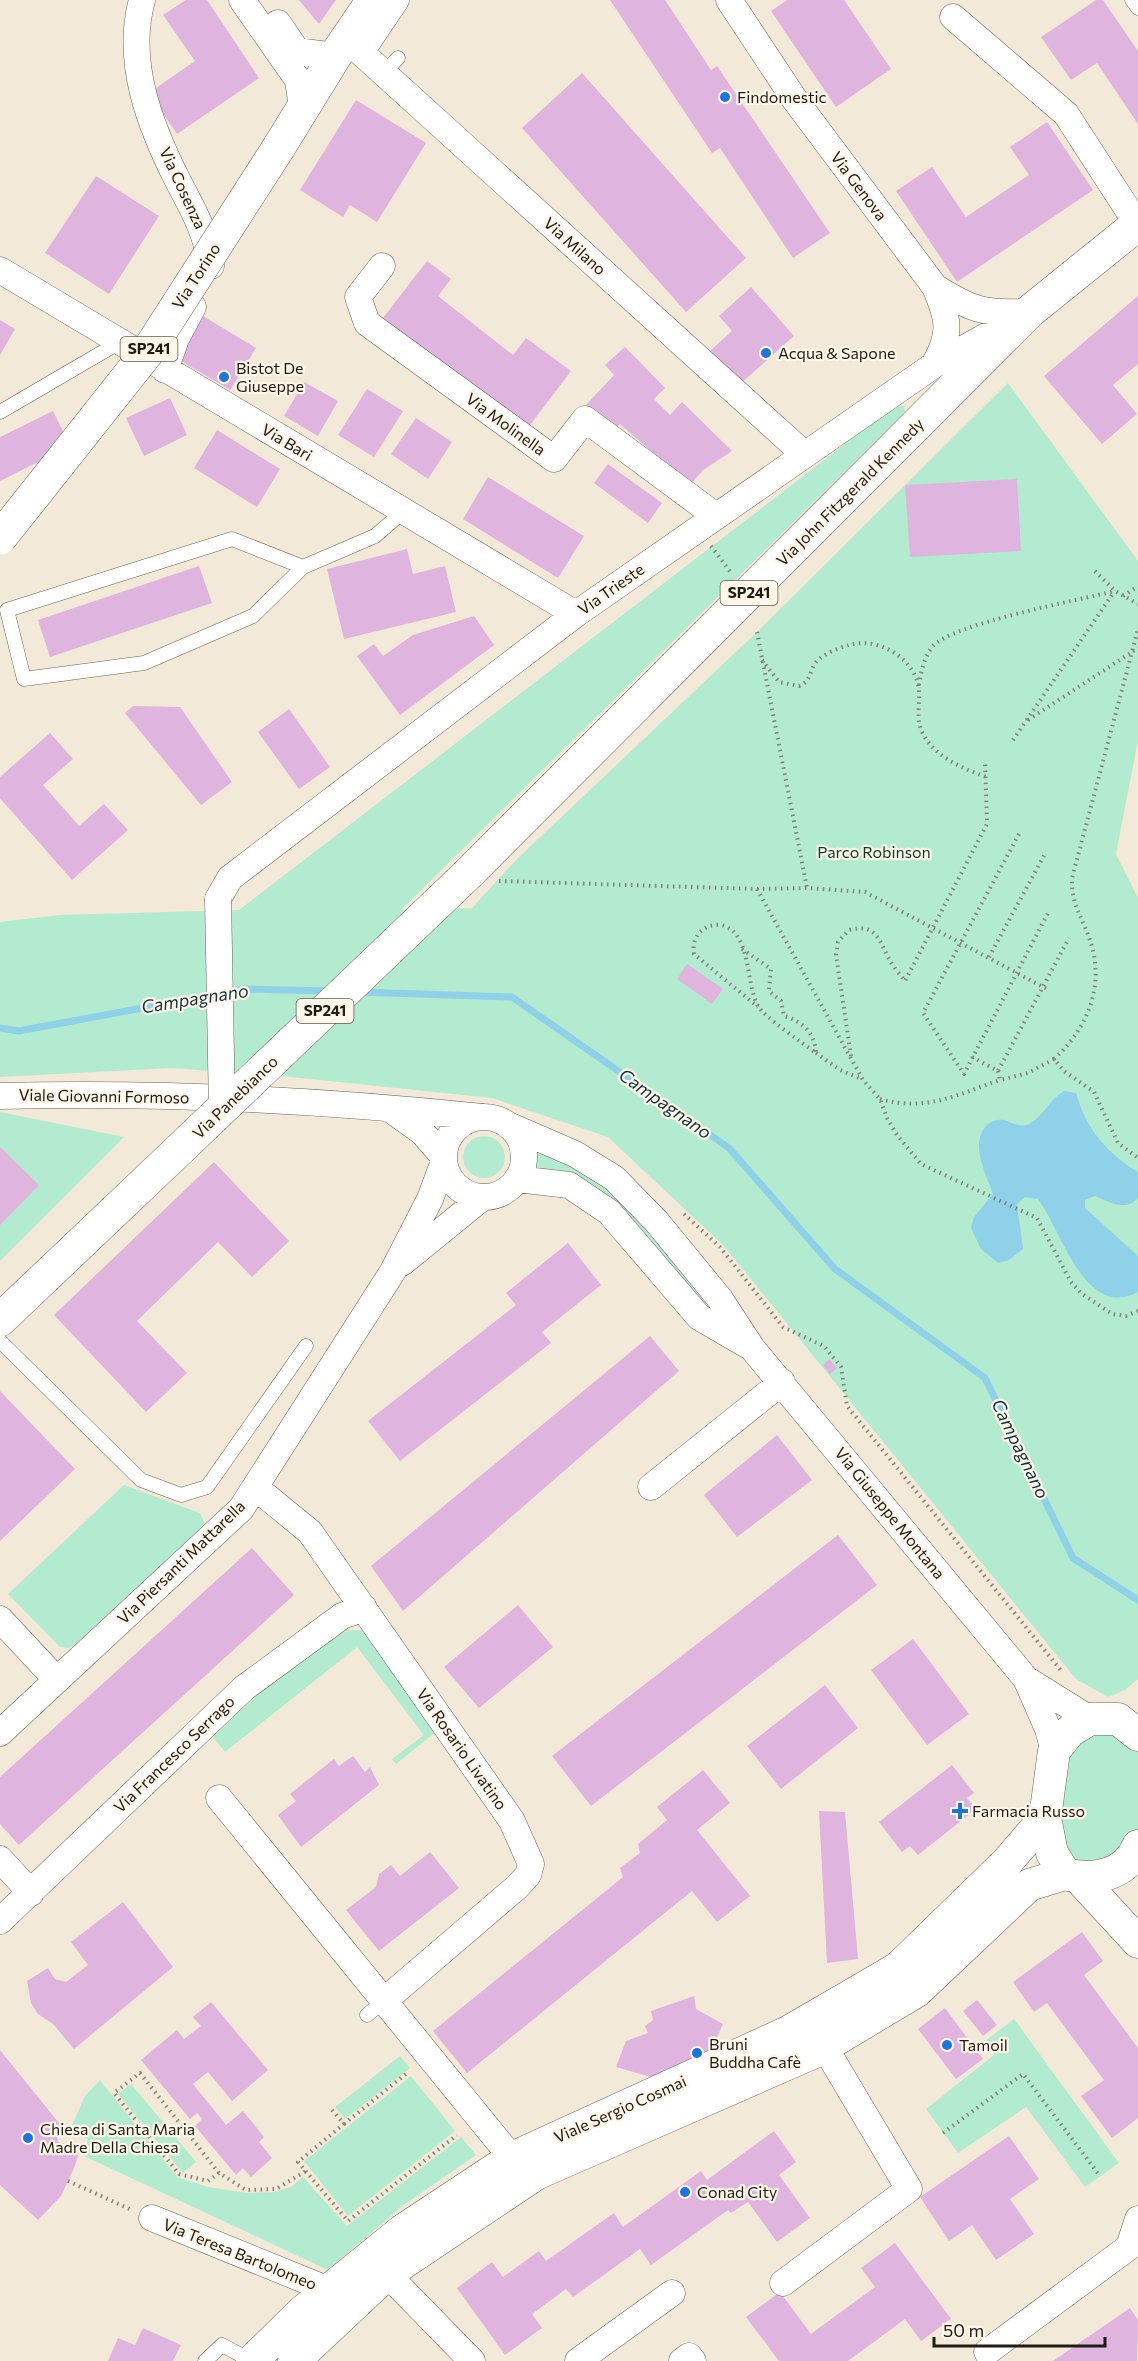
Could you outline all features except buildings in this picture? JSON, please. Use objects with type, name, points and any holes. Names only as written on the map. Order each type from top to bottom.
[{"type":"main road","name":"Via Torino","points":[[0,538],[146,354],[302,108],[347,49],[373,0]]},
{"type":"main road","name":"Via John Fitzgerald Kennedy","points":[[482,877],[1029,312],[1138,224]]},
{"type":"main road","name":"Via Panebianco","points":[[0,1320],[222,1109],[482,877]]},
{"type":"street","name":"Via Cosenza","points":[[142,0],[137,36],[138,65],[144,105],[207,240],[212,271],[176,339],[165,370]]},
{"type":"street","points":[[242,0],[298,80],[302,108]]},
{"type":"street","points":[[261,0],[297,51],[347,49],[396,0]]},
{"type":"street","name":"Via Genova","points":[[729,0],[795,100],[934,287],[967,307],[996,314],[1029,312]]},
{"type":"street","points":[[953,17],[1066,114],[1138,224]]},
{"type":"street","name":"Via Milano","points":[[347,49],[391,65],[804,454]]},
{"type":"street","name":"Via Molinella","points":[[382,266],[358,297],[367,323],[554,459],[585,419],[716,516]]},
{"type":"street","name":"Via Bari","points":[[0,270],[576,614]]},
{"type":"street","points":[[934,287],[945,314],[947,330],[947,339],[934,365]]},
{"type":"street","name":"Via Trieste","points":[[222,1109],[224,888],[576,614],[934,365],[1029,312]]},
{"type":"street","name":"Viale Giovanni Formoso","points":[[0,1096],[111,1093],[387,1107],[482,1117]]},
{"type":"street","points":[[387,1107],[422,1132],[444,1159],[453,1182],[461,1190],[483,1197],[502,1192],[516,1179],[522,1169],[522,1144],[507,1125],[495,1119],[482,1117],[470,1120],[451,1134],[444,1159]]},
{"type":"street","name":"Via Giuseppe Montana","points":[[507,1125],[574,1154],[614,1178],[657,1222],[720,1299],[752,1348],[1026,1679],[1048,1729],[1054,1751]]},
{"type":"street","name":"Via Piersanti Mattarella","points":[[0,1733],[241,1509],[393,1271],[430,1198],[444,1159]]},
{"type":"street","name":"Via Giuseppe Montana","points":[[516,1179],[569,1185],[609,1212],[699,1317],[752,1348]]},
{"type":"street","name":"Via Piersanti Mattarella","points":[[393,1271],[483,1197]]},
{"type":"street","points":[[651,1487],[782,1382]]},
{"type":"street","name":"Via Rosario Livatino","points":[[255,1487],[310,1532],[512,1821],[531,1864],[528,1875],[517,1887],[376,2008]]},
{"type":"street","name":"Via Francesco Serrago","points":[[0,1921],[244,1688],[342,1616],[364,1608]]},
{"type":"street","points":[[0,1619],[56,1679]]},
{"type":"street","name":"Via Giuseppe Montana","points":[[1026,1679],[1121,1719]]},
{"type":"street","points":[[1121,1719],[1070,1731],[1054,1751],[1045,1818],[1052,1853],[1138,1942]]},
{"type":"street","points":[[219,1798],[376,2008],[512,2158]]},
{"type":"street","name":"Viale Sergio Cosmai","points":[[252,2361],[302,2312],[403,2230],[512,2158],[788,2032],[898,1968],[1007,1862],[1045,1818]]},
{"type":"street","name":"Viale Sergio Cosmai","points":[[294,2361],[387,2274],[537,2174],[824,2046],[917,1991],[1029,1885],[1072,1876],[1093,1878],[1122,1868],[1134,1856],[1138,1846]]},
{"type":"street","points":[[0,1859],[31,1893]]},
{"type":"street","points":[[783,2283],[909,2189],[824,2046]]},
{"type":"street","name":"Via Teresa Bartolomeo","points":[[152,2218],[329,2290]]},
{"type":"street","points":[[987,2352],[1129,2247],[1138,2218]]},
{"type":"street","points":[[387,2274],[472,2361]]},
{"type":"street","points":[[578,2361],[672,2293]]},
{"type":"street","points":[[682,2361],[689,2356],[693,2361]]},
{"type":"lane","points":[[1132,0],[1138,8]]},
{"type":"lane","points":[[0,412],[120,342]]},
{"type":"lane","points":[[303,567],[232,539],[7,610],[24,679],[144,663],[253,616],[303,567],[375,536],[404,512]]},
{"type":"lane","points":[[0,1341],[141,1480],[181,1494],[207,1487],[306,1346]]},
{"type":"lane","points":[[205,2361],[222,2345],[252,2361]]},
{"type":"path","points":[[711,546],[736,579]]},
{"type":"path","points":[[1095,571],[1114,591],[1138,604]]},
{"type":"path","points":[[1123,596],[1138,586]]},
{"type":"path","points":[[986,777],[939,754],[922,732],[918,716],[919,686],[928,654],[944,637],[967,627],[1114,591]]},
{"type":"path","points":[[1013,740],[1114,591]]},
{"type":"path","points":[[880,1098],[896,1103],[922,1105],[1028,1073],[1054,1059],[1081,1027],[1093,998],[1096,968],[1092,948],[1074,908],[1072,878],[1138,629]]},
{"type":"path","points":[[756,632],[807,888]]},
{"type":"path","points":[[762,660],[779,682],[799,686],[808,680],[818,660],[834,651],[851,645],[877,645],[893,651],[903,659],[912,670],[919,686]]},
{"type":"path","points":[[1024,723],[1138,648]]},
{"type":"path","points":[[852,1060],[836,955],[838,942],[849,930],[871,931],[883,942],[888,959],[905,981],[987,824],[985,760]]},
{"type":"path","points":[[1019,834],[923,1013],[964,1074],[1048,913]]},
{"type":"path","points":[[989,957],[1046,852]]},
{"type":"path","points":[[482,877],[865,892],[1045,987]]},
{"type":"path","points":[[757,889],[863,1080],[880,1098],[897,1135],[921,1164],[954,1182],[981,1191],[1037,1218],[1071,1282],[1081,1293],[1112,1314],[1126,1316],[1138,1311]]},
{"type":"path","points":[[758,1007],[742,949],[733,931],[716,925],[704,928],[694,942],[694,954],[699,960],[758,1007],[816,1053],[840,1070],[863,1080]]},
{"type":"path","points":[[1000,1080],[998,1071],[1070,938]]},
{"type":"path","points":[[742,949],[771,969],[769,991],[781,1001],[784,1016],[802,1022],[813,1039],[816,1053]]},
{"type":"path","points":[[972,1057],[998,1071]]},
{"type":"path","points":[[1054,1059],[1064,1071],[1094,1092],[1118,1143],[1138,1158]]},
{"type":"path","points":[[676,1206],[720,1247],[783,1327],[824,1346],[841,1367],[847,1406],[1067,1677]]},
{"type":"path","points":[[219,2173],[208,2181],[179,2174],[114,2094],[140,2073],[219,2173],[246,2190],[276,2189],[306,2171]]},
{"type":"path","points":[[407,2073],[298,2162],[348,2221],[458,2134]]},
{"type":"path","points":[[943,2133],[1023,2074],[1100,2176]]},
{"type":"path","points":[[332,2110],[344,2124]]},
{"type":"path","points":[[68,2181],[152,2218]]},
{"type":"green space","name":"Parco Robinson","points":[[1008,383],[1138,561],[1138,740],[1116,854],[1138,898],[1138,1679],[1125,1690],[1108,1697],[1076,1679],[724,1246],[608,1137],[492,1098],[291,1077],[172,1068],[0,1077],[0,922],[60,915],[239,910],[893,407],[904,406],[905,412],[401,910],[472,908],[517,859],[757,632]]},
{"type":"green space","points":[[0,1112],[124,1137],[0,1261]]},
{"type":"green space","points":[[484,1136],[499,1142],[505,1157],[499,1172],[484,1178],[469,1172],[463,1157],[469,1142]]},
{"type":"green space","points":[[524,1140],[608,1184],[714,1303],[721,1324],[613,1208],[525,1175],[529,1158]]},
{"type":"green space","points":[[124,1485],[200,1513],[206,1526],[76,1644],[68,1648],[60,1647],[8,1594]]},
{"type":"green space","points":[[348,1630],[368,1630],[437,1731],[396,1764],[392,1759],[424,1735],[357,1647],[225,1752],[213,1737],[293,1664],[328,1640]]},
{"type":"green space","points":[[1091,1724],[1138,1745],[1138,1833],[1092,1873],[1057,1851],[1059,1752]]},
{"type":"green space","points":[[1014,2019],[1119,2163],[1085,2187],[1026,2107],[958,2153],[926,2109],[994,2055],[985,2041]]},
{"type":"green space","points":[[400,2056],[410,2068],[345,2119],[335,2107]]},
{"type":"green space","points":[[411,2076],[455,2131],[348,2216],[304,2161]]},
{"type":"green space","points":[[100,2080],[177,2177],[208,2187],[247,2193],[275,2192],[291,2187],[303,2177],[347,2226],[461,2137],[476,2155],[401,2207],[328,2270],[84,2156],[88,2139],[69,2132],[85,2096]]},
{"type":"green space","points":[[131,2084],[196,2162],[183,2173],[118,2094]]},
{"type":"water","points":[[1064,1091],[1076,1093],[1086,1118],[1099,1139],[1117,1157],[1138,1172],[1138,1198],[1133,1202],[1123,1205],[1095,1196],[1085,1200],[1085,1208],[1138,1256],[1138,1292],[1119,1298],[1103,1294],[1089,1283],[1077,1268],[1038,1199],[1025,1197],[1017,1204],[1023,1249],[1009,1260],[998,1263],[981,1249],[971,1228],[974,1217],[993,1194],[983,1168],[979,1149],[982,1132],[989,1124],[997,1120],[1020,1125],[1031,1123]]},
{"type":"waterway","name":"Campagnano","points":[[0,1028],[19,1031],[244,989],[329,991]]},
{"type":"waterway","name":"Campagnano","points":[[358,992],[512,997],[729,1148],[835,1269],[985,1378],[1073,1558],[1138,1600]]},
{"type":"place","name":"Findomestic","points":[[725,97]]},
{"type":"place","name":"Acqua & Sapone","points":[[766,353]]},
{"type":"place","name":"Bistot De Giuseppe","points":[[224,377]]},
{"type":"place","name":"Farmacia Russo","points":[[960,1811]]},
{"type":"place","name":"Tamoil","points":[[947,2045]]},
{"type":"place","name":"Bruni Buddha Cafè","points":[[697,2053]]},
{"type":"place","name":"Chiesa di Santa Maria Madre Della Chiesa","points":[[28,2138]]},
{"type":"place","name":"Conad City","points":[[685,2192]]}]
